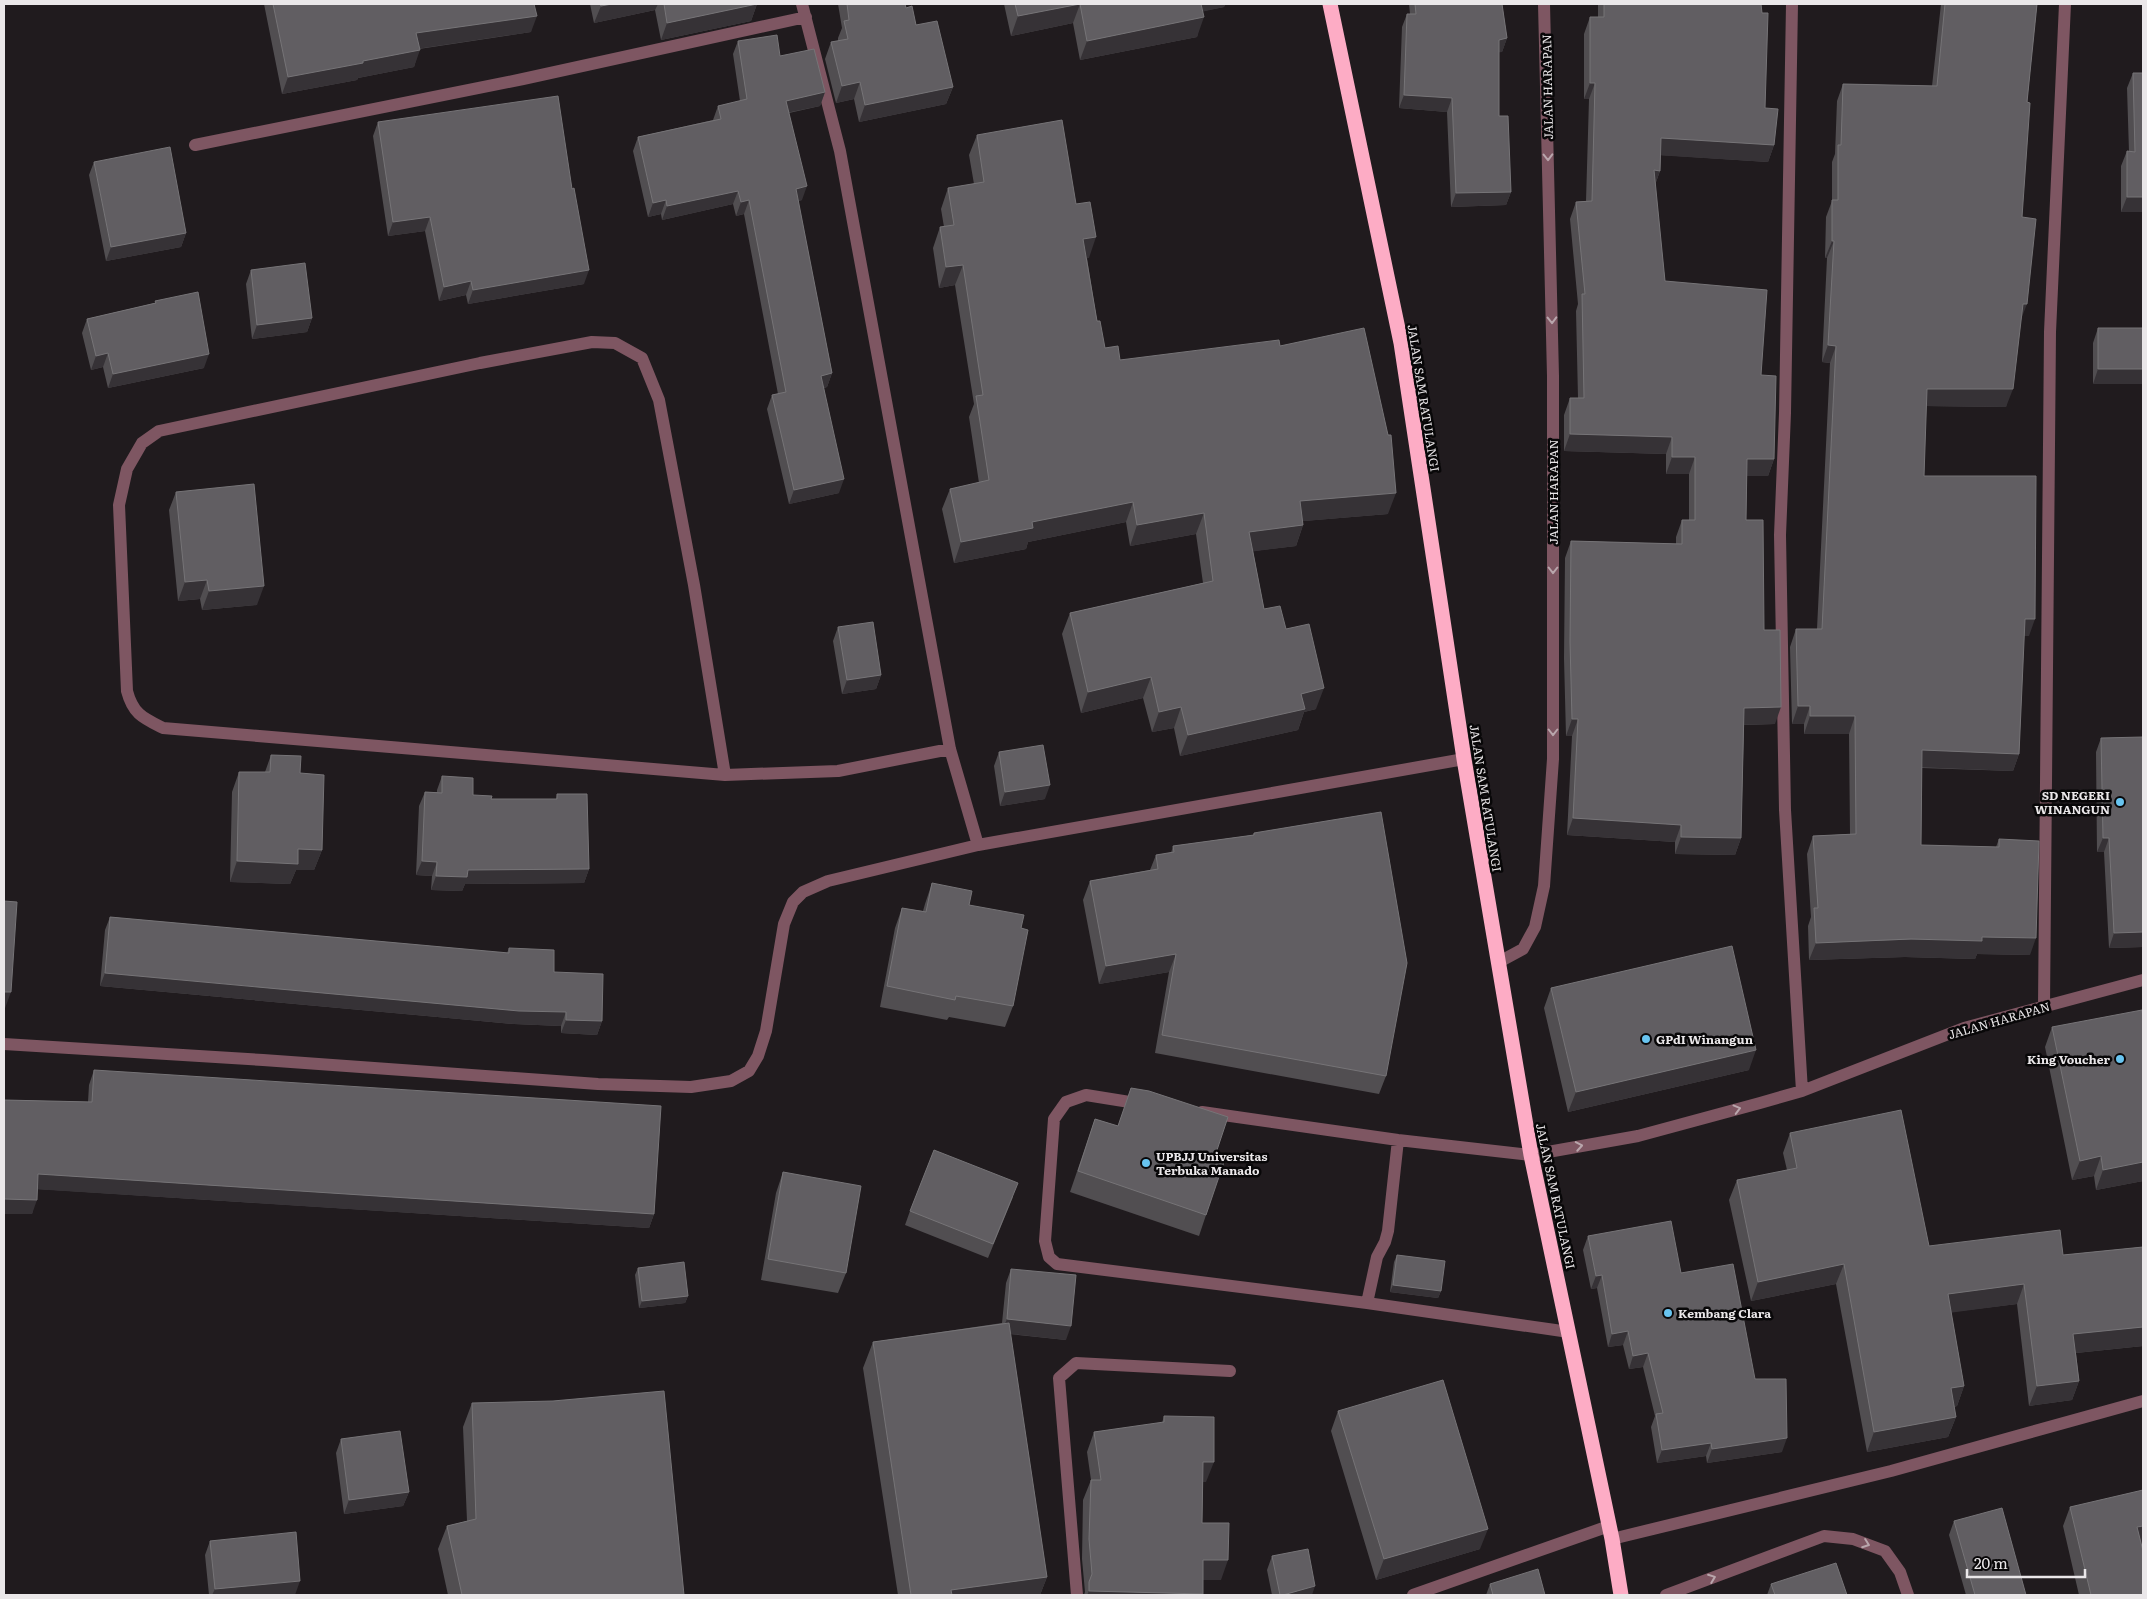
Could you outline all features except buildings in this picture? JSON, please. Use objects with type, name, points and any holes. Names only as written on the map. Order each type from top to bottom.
[{"type":"highway","name":"JALAN SAM RATULANGI","points":[[1330,4],[1401,343],[1464,759],[1531,1155],[1611,1533],[1622,1595]]},
{"type":"street","points":[[802,4],[840,151],[950,750],[978,845]]},
{"type":"street","name":"JALAN HARAPAN","points":[[1499,962],[1522,948],[1535,927],[1544,886],[1553,758],[1553,376],[1544,4]]},
{"type":"street","points":[[1792,4],[1785,413],[1780,535],[1785,810],[1802,1091]]},
{"type":"street","points":[[2044,1007],[2050,332],[2065,4]]},
{"type":"street","points":[[194,145],[523,79],[806,17]]},
{"type":"street","points":[[726,775],[694,585],[659,400],[642,358],[615,343],[592,342],[480,362],[159,431],[142,443],[127,468],[119,505],[127,691],[131,705],[143,718],[163,728],[726,775],[838,771],[950,750]]},
{"type":"street","points":[[4,1044],[598,1084],[691,1087],[731,1081],[749,1071],[758,1056],[766,1030],[784,924],[793,902],[803,892],[828,881],[978,845],[1464,759]]},
{"type":"street","name":"JALAN HARAPAN","points":[[1193,1111],[1398,1140],[1531,1155],[1638,1136],[1802,1091],[1964,1028],[2143,980]]},
{"type":"street","points":[[1154,1105],[1086,1096],[1066,1102],[1054,1119],[1044,1241],[1049,1257],[1057,1264],[1367,1303],[1569,1332]]},
{"type":"street","points":[[1367,1303],[1377,1257],[1385,1242],[1388,1231],[1398,1140]]},
{"type":"street","points":[[1077,1595],[1059,1378],[1076,1363],[1230,1372]]},
{"type":"street","points":[[1412,1595],[1611,1533],[1891,1471],[2143,1401]]},
{"type":"street","points":[[1666,1595],[1824,1536],[1854,1539],[1885,1551],[1900,1572],[1908,1595]]},
{"type":"place","name":"SD NEGERI WINANGUN","points":[[2120,802]]},
{"type":"place","name":"GPdI Winangun","points":[[1646,1039]]},
{"type":"place","name":"King Voucher","points":[[2120,1059]]},
{"type":"place","name":"UPBJJ Universitas Terbuka Manado","points":[[1146,1163]]},
{"type":"place","name":"Kembang Clara","points":[[1668,1313]]}]
